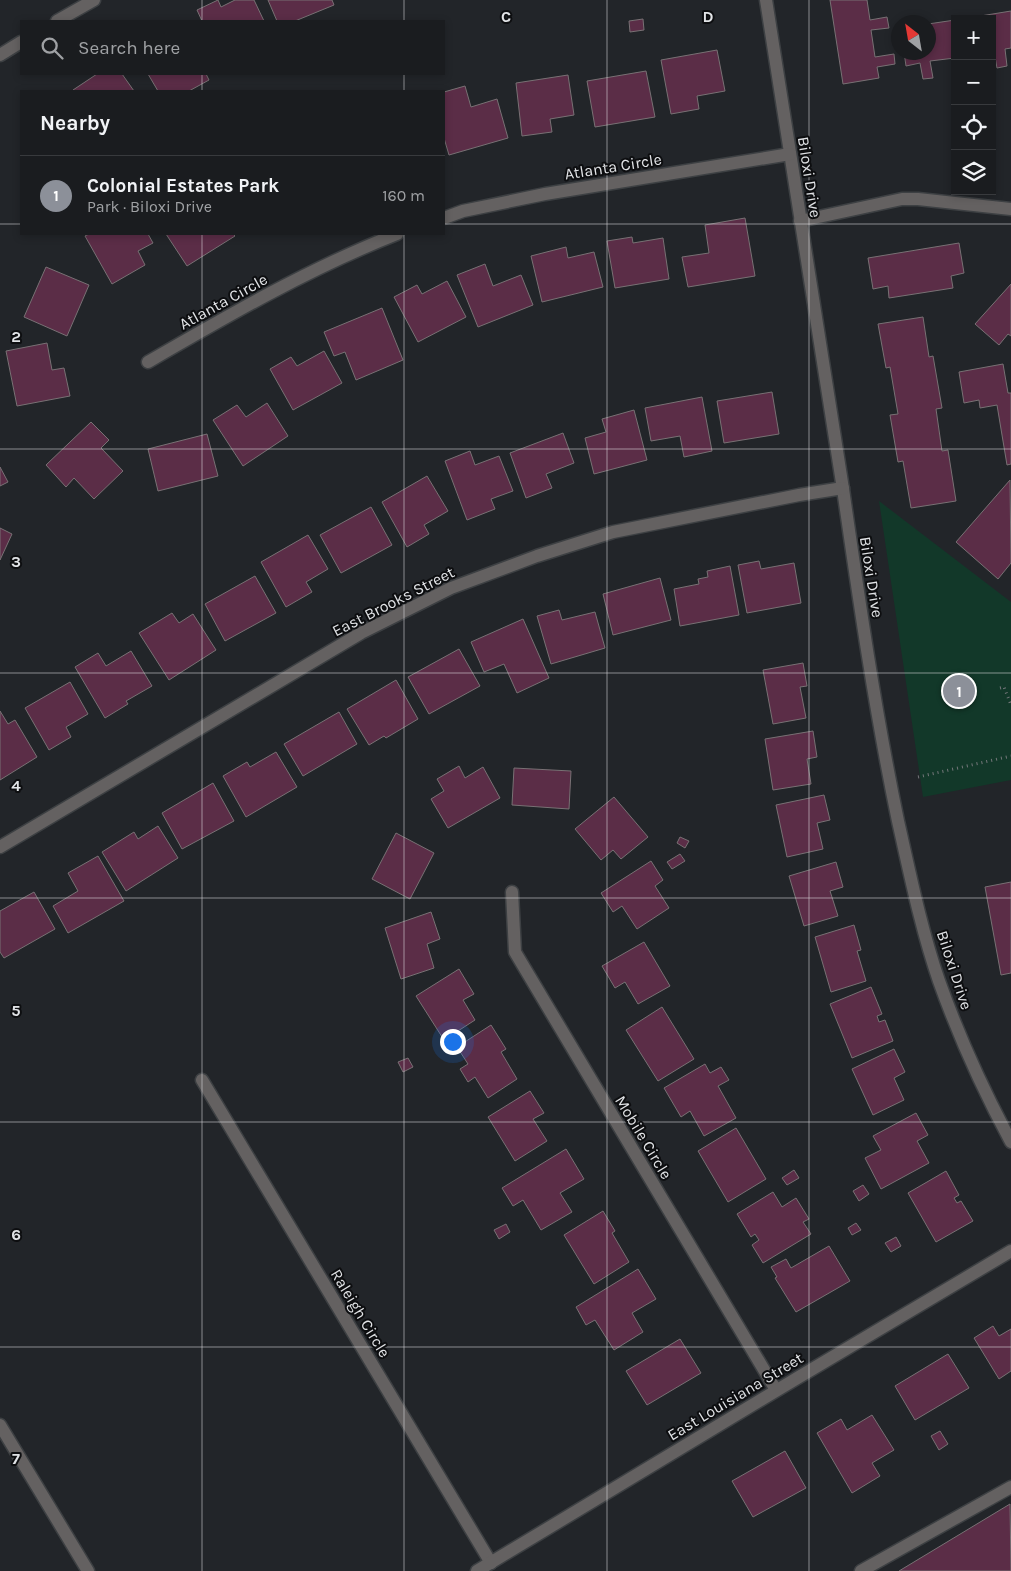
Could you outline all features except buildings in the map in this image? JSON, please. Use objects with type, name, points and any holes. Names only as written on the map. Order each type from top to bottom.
[{"type":"street","points":[[59,20],[94,0]]},
{"type":"street","name":"Biloxi Drive","points":[[766,0],[886,766],[920,918],[938,978],[985,1094],[1011,1142]]},
{"type":"street","points":[[0,56],[20,43]]},
{"type":"street","name":"Atlanta Circle","points":[[445,218],[463,211],[545,194],[790,154]]},
{"type":"street","points":[[800,222],[902,200],[918,199],[1011,209]]},
{"type":"street","name":"Atlanta Circle","points":[[148,362],[263,296],[359,249],[394,235]]},
{"type":"street","name":"East Brooks Street","points":[[0,847],[361,633],[452,588],[537,556],[613,532],[843,488]]},
{"type":"street","name":"Mobile Circle","points":[[512,892],[515,952],[776,1390]]},
{"type":"street","name":"Raleigh Circle","points":[[202,1080],[491,1563]]},
{"type":"street","name":"East Louisiana Street","points":[[477,1571],[776,1390],[1011,1251]]},
{"type":"street","points":[[0,1425],[88,1571]]},
{"type":"street","points":[[861,1571],[1011,1487]]},
{"type":"path","points":[[1000,688],[1004,687],[1011,705]]},
{"type":"path","points":[[918,777],[1011,756]]},
{"type":"green space","points":[[879,501],[1011,602],[1011,780],[923,797]]},
{"type":"place","name":"Colonial Estates Park","points":[[959,691]]}]
